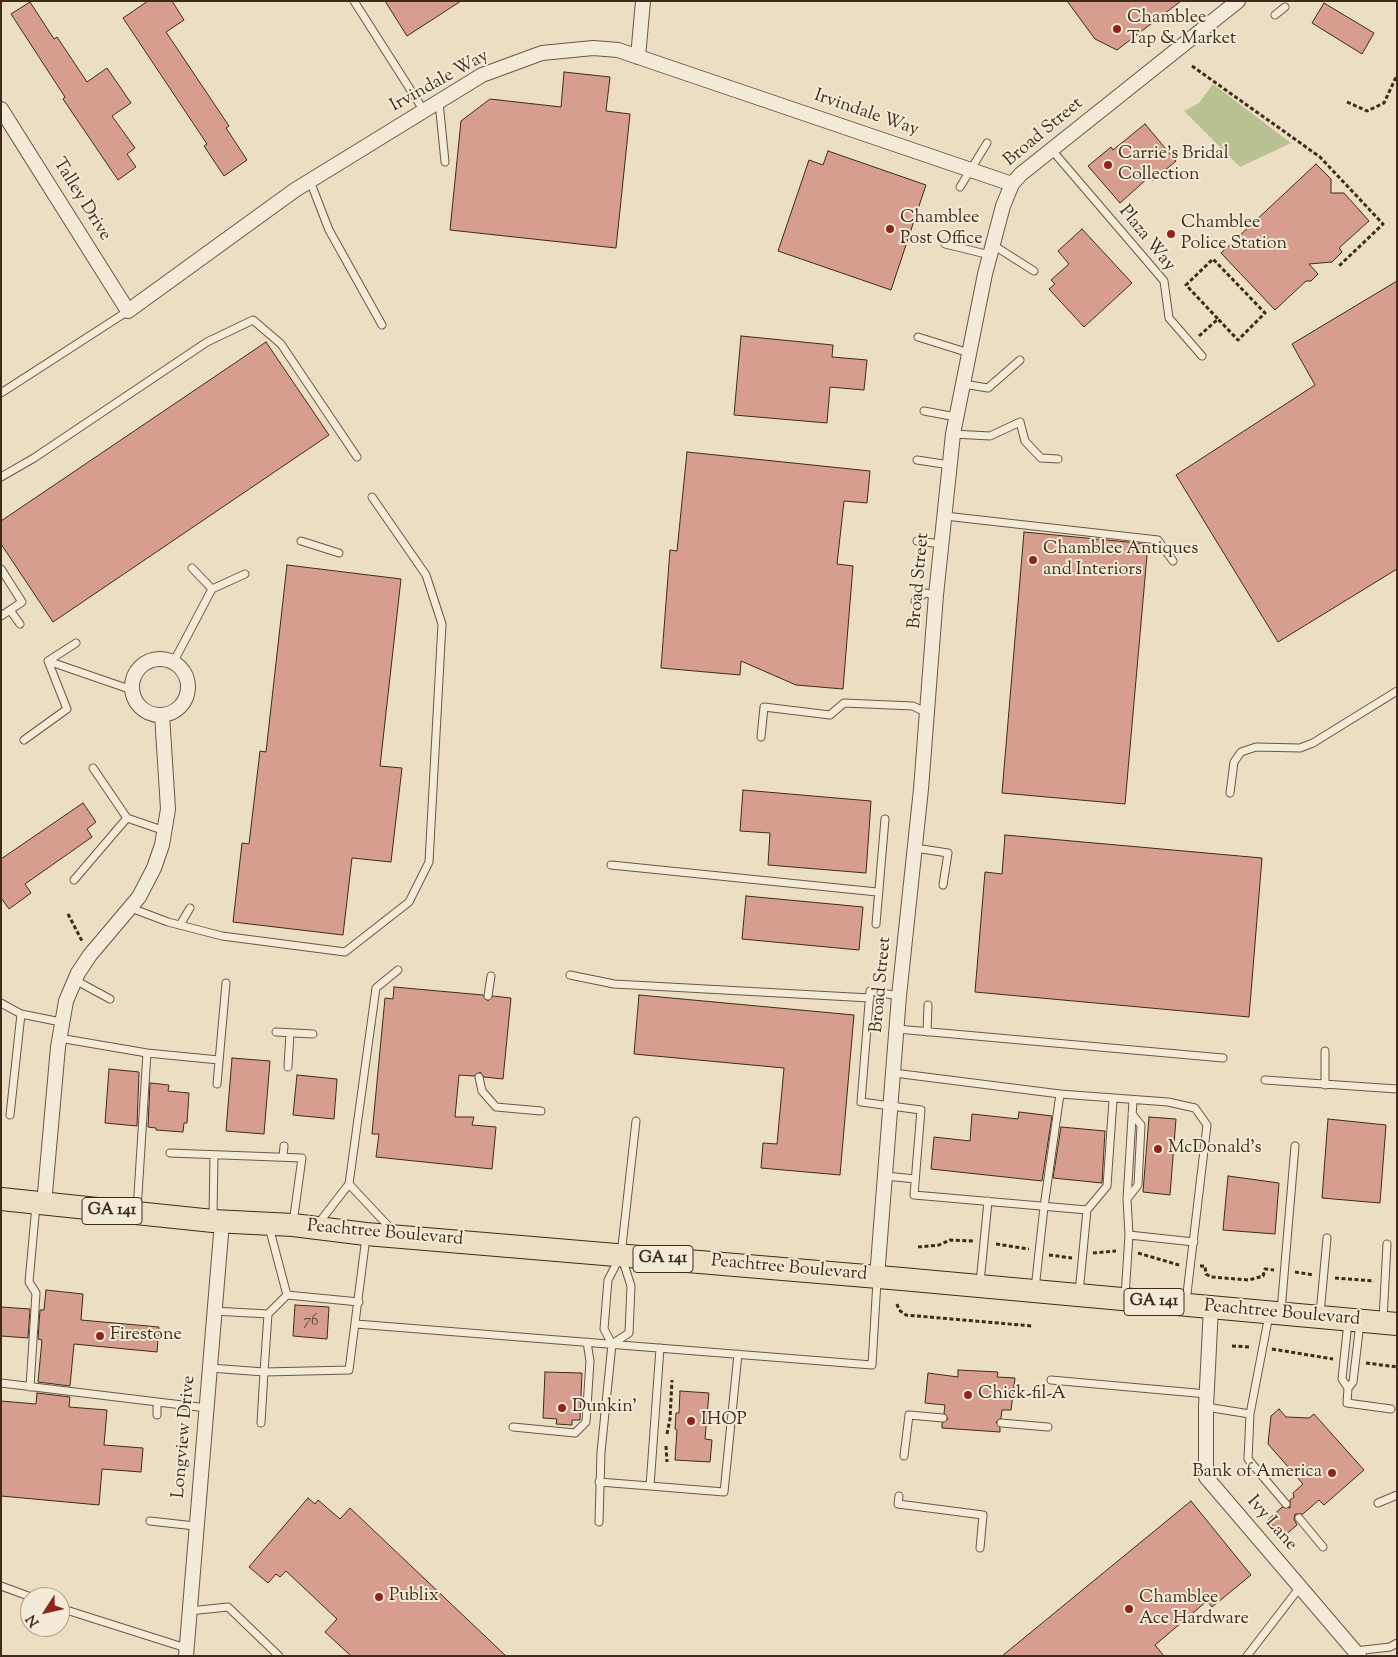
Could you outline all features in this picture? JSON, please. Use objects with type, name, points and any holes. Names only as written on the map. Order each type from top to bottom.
[{"type":"highway","name":"Peachtree Boulevard","points":[[1,1199],[217,1221],[293,1225],[366,1234],[877,1277],[1372,1322]]},
{"type":"street","points":[[638,57],[643,1]]},
{"type":"street","name":"Broad Street","points":[[877,1277],[896,1029],[915,848],[936,595],[953,434],[991,250],[1004,200],[1012,184],[1051,149],[1238,2]]},
{"type":"street","name":"Irvindale Way","points":[[128,311],[310,181],[482,75],[542,53],[593,48],[618,50],[1012,184]]},
{"type":"street","name":"Talley Drive","points":[[1,110],[128,311]]},
{"type":"street","points":[[160,660],[173,663],[185,674],[188,691],[183,703],[179,708],[162,715],[152,714],[142,709],[132,690],[136,674],[145,664],[160,660]]},
{"type":"street","points":[[40,1204],[61,1022],[66,1000],[90,955],[131,908],[154,868],[165,831],[168,796],[162,715]]},
{"type":"street","name":"Longview Drive","points":[[186,1652],[195,1526],[208,1408],[217,1221]]},
{"type":"street","name":"Ivy Lane","points":[[1211,1307],[1206,1401],[1206,1477],[1357,1653]]},
{"type":"lane","points":[[354,1],[424,111]]},
{"type":"lane","points":[[1275,15],[1285,7]]},
{"type":"lane","points":[[439,102],[445,162]]},
{"type":"lane","points":[[960,187],[987,143]]},
{"type":"lane","name":"Plaza Way","points":[[1051,149],[1164,281],[1169,318],[1202,356]]},
{"type":"lane","points":[[310,181],[329,230],[382,325]]},
{"type":"lane","points":[[945,244],[991,250],[1034,271]]},
{"type":"lane","points":[[1,393],[128,311]]},
{"type":"lane","points":[[1,477],[34,458],[207,342],[253,320],[281,344],[357,457]]},
{"type":"lane","points":[[918,337],[969,353]]},
{"type":"lane","points":[[962,384],[988,388],[1020,360]]},
{"type":"lane","points":[[924,411],[956,417]]},
{"type":"lane","points":[[953,434],[990,436],[1020,422],[1025,441],[1042,458],[1058,459]]},
{"type":"lane","points":[[917,460],[950,464]]},
{"type":"lane","points":[[131,908],[180,925],[222,936],[345,952],[409,902],[429,862],[442,624],[426,575],[372,497]]},
{"type":"lane","points":[[945,516],[1158,540],[1173,561]]},
{"type":"lane","points":[[917,540],[942,544]]},
{"type":"lane","points":[[301,541],[339,553]]},
{"type":"lane","points":[[192,568],[212,589]]},
{"type":"lane","points":[[1,569],[22,602],[1,616]]},
{"type":"lane","points":[[173,663],[212,589],[245,574]]},
{"type":"lane","points":[[915,601],[925,593],[936,595]]},
{"type":"lane","points":[[10,610],[20,624]]},
{"type":"lane","points":[[48,661],[76,643]]},
{"type":"lane","points":[[48,661],[132,690]]},
{"type":"lane","points":[[24,740],[67,709],[48,661]]},
{"type":"lane","points":[[1230,793],[1234,762],[1241,752],[1256,747],[1300,748],[1313,743],[1397,690]]},
{"type":"lane","points":[[761,737],[764,707],[830,714],[844,703],[913,706],[927,713]]},
{"type":"lane","points":[[93,768],[127,818],[165,831]]},
{"type":"lane","points":[[74,880],[127,818]]},
{"type":"lane","points":[[876,924],[877,892],[885,819]]},
{"type":"lane","points":[[915,848],[948,853],[943,884]]},
{"type":"lane","points":[[611,865],[877,892]]},
{"type":"lane","points":[[180,925],[190,908]]},
{"type":"lane","points":[[315,1228],[349,1184],[376,988],[398,970]]},
{"type":"lane","points":[[570,975],[614,984],[870,998]]},
{"type":"lane","points":[[488,996],[491,976]]},
{"type":"lane","points":[[75,980],[110,999]]},
{"type":"lane","points":[[218,1084],[226,983]]},
{"type":"lane","points":[[899,996],[870,991],[862,1102],[921,1110],[914,1195],[1087,1210]]},
{"type":"lane","points":[[1,1004],[21,1014],[61,1022]]},
{"type":"lane","points":[[927,1032],[928,1006]]},
{"type":"lane","points":[[10,1115],[21,1014]]},
{"type":"lane","points":[[896,1029],[1223,1058]]},
{"type":"lane","points":[[276,1032],[313,1034]]},
{"type":"lane","points":[[288,1067],[290,1033]]},
{"type":"lane","points":[[59,1038],[146,1053],[219,1060]]},
{"type":"lane","points":[[1325,1051],[1325,1084]]},
{"type":"lane","points":[[136,1213],[146,1053]]},
{"type":"lane","points":[[894,1073],[1113,1100],[1168,1102],[1195,1108],[1207,1126],[1186,1305]]},
{"type":"lane","points":[[479,1077],[482,1091],[496,1107],[541,1111]]},
{"type":"lane","points":[[1265,1080],[1397,1089]]},
{"type":"lane","points":[[1035,1292],[1044,1206],[1060,1094]]},
{"type":"lane","points":[[1078,1296],[1087,1210],[1108,1186],[1113,1100]]},
{"type":"lane","points":[[1125,1300],[1129,1235],[1127,1199],[1133,1101]]},
{"type":"lane","points":[[599,1522],[599,1482],[612,1344],[604,1329],[608,1280],[621,1255],[636,1121]]},
{"type":"lane","points":[[284,1146],[284,1158]]},
{"type":"lane","points":[[1286,1504],[1248,1459],[1250,1414],[1275,1314],[1295,1146]]},
{"type":"lane","points":[[170,1153],[302,1158],[293,1225]]},
{"type":"lane","points":[[214,1155],[217,1221]]},
{"type":"lane","points":[[886,1176],[916,1179]]},
{"type":"lane","points":[[349,1184],[398,1236]]},
{"type":"lane","points":[[980,1287],[988,1201]]},
{"type":"lane","points":[[30,1387],[36,1293],[30,1282],[40,1204]]},
{"type":"lane","points":[[268,1224],[287,1295]]},
{"type":"lane","points":[[210,1368],[264,1372],[350,1370],[366,1234]]},
{"type":"lane","points":[[1129,1235],[1194,1242]]},
{"type":"lane","points":[[1320,1318],[1327,1238]]},
{"type":"lane","points":[[1387,1244],[1372,1322],[1353,1382],[1348,1388],[1347,1403],[1391,1409]]},
{"type":"lane","points":[[612,1344],[629,1333],[631,1286],[621,1255]]},
{"type":"lane","points":[[356,1324],[872,1365],[877,1277]]},
{"type":"lane","points":[[287,1295],[359,1302]]},
{"type":"lane","points":[[261,1422],[268,1314],[287,1295]]},
{"type":"lane","points":[[214,1311],[268,1314]]},
{"type":"lane","points":[[1348,1388],[1342,1379],[1372,1322]]},
{"type":"lane","points":[[513,1427],[575,1433],[586,1422],[590,1361],[587,1342]]},
{"type":"lane","points":[[650,1486],[660,1348]]},
{"type":"lane","points":[[599,1482],[724,1492],[738,1354]]},
{"type":"lane","points":[[1051,1380],[1206,1401],[1250,1414]]},
{"type":"lane","points":[[1,1383],[208,1408]]},
{"type":"lane","points":[[157,1415],[158,1402]]},
{"type":"lane","points":[[904,1456],[908,1415],[943,1418]]},
{"type":"lane","points":[[1001,1423],[1048,1427]]},
{"type":"lane","points":[[1378,1504],[1397,1495]]},
{"type":"lane","points":[[899,1496],[898,1504],[983,1515],[980,1548]]},
{"type":"lane","points":[[1298,1518],[1323,1547]]},
{"type":"lane","points":[[150,1521],[195,1526]]},
{"type":"lane","points":[[1,1586],[20,1593]]},
{"type":"lane","points":[[1247,1656],[1300,1587]]},
{"type":"lane","points":[[189,1611],[228,1607],[279,1656]]},
{"type":"lane","points":[[70,1611],[186,1652]]},
{"type":"lane","points":[[1357,1653],[1397,1643]]},
{"type":"path","points":[[1192,66],[1320,157],[1383,224],[1339,266]]},
{"type":"path","points":[[1348,102],[1367,111],[1384,103],[1397,75]]},
{"type":"path","points":[[1213,259],[1265,313],[1238,340],[1218,318],[1186,285],[1213,259]]},
{"type":"path","points":[[1190,343],[1218,318]]},
{"type":"path","points":[[68,914],[82,941]]},
{"type":"path","points":[[918,1247],[939,1244],[950,1240],[971,1241]]},
{"type":"path","points":[[998,1244],[1025,1248]]},
{"type":"path","points":[[1094,1252],[1119,1251]]},
{"type":"path","points":[[1138,1253],[1167,1263],[1181,1265]]},
{"type":"path","points":[[1055,1257],[1072,1259]]},
{"type":"path","points":[[1201,1266],[1205,1266],[1206,1274],[1211,1277],[1250,1280],[1263,1276],[1265,1269],[1273,1269]]},
{"type":"path","points":[[1294,1272],[1313,1275]]},
{"type":"path","points":[[1335,1278],[1373,1281]]},
{"type":"path","points":[[897,1304],[899,1310],[906,1315],[1032,1326]]},
{"type":"path","points":[[1232,1346],[1255,1347]]},
{"type":"path","points":[[1275,1350],[1339,1359]]},
{"type":"path","points":[[1362,1362],[1397,1367]]},
{"type":"path","points":[[667,1462],[666,1437],[670,1420],[672,1380]]},
{"type":"green space","points":[[1213,84],[1291,143],[1240,167],[1184,111],[1199,103]]},
{"type":"building","points":[[148,1],[172,1],[184,20],[166,32],[229,126],[226,128],[247,160],[224,176],[204,146],[207,144],[123,18]]},
{"type":"building","points":[[385,1],[461,1],[407,36]]},
{"type":"building","points":[[1067,1],[1181,1],[1117,50],[1095,39]]},
{"type":"building","points":[[30,2],[54,39],[57,37],[87,82],[107,68],[131,103],[112,116],[135,148],[127,154],[136,167],[118,180],[63,99],[65,97],[11,14]]},
{"type":"building","points":[[1324,3],[1374,33],[1362,54],[1312,23]]},
{"type":"building","points":[[564,72],[610,77],[606,111],[630,114],[616,248],[450,230],[461,121],[490,99],[561,107]]},
{"type":"building","points":[[1145,124],[1176,161],[1152,181],[1149,177],[1120,203],[1088,166],[1111,147],[1113,150]]},
{"type":"building","points":[[828,151],[926,185],[891,290],[778,251],[809,160],[823,165]]},
{"type":"building","points":[[1316,164],[1331,179],[1331,193],[1344,193],[1369,221],[1339,248],[1342,252],[1332,262],[1309,264],[1318,274],[1311,281],[1306,281],[1275,310],[1221,253]]},
{"type":"building","points":[[1082,229],[1132,283],[1084,327],[1049,289],[1055,284],[1051,280],[1069,264],[1058,251]]},
{"type":"building","points":[[1397,281],[1397,569],[1278,642],[1176,475],[1315,385],[1292,344]]},
{"type":"building","points":[[741,336],[833,345],[832,357],[867,360],[864,390],[830,387],[827,423],[734,415]]},
{"type":"building","points":[[266,342],[329,435],[53,622],[1,544],[1,521]]},
{"type":"building","points":[[687,452],[870,471],[867,503],[844,501],[837,564],[853,566],[843,689],[796,685],[741,661],[740,675],[661,668],[670,550],[677,551]]},
{"type":"building","points":[[1024,532],[1148,544],[1125,804],[1002,793]]},
{"type":"building","points":[[287,565],[401,579],[380,766],[402,768],[391,862],[352,858],[343,935],[233,922],[242,843],[249,844],[260,751],[266,752]]},
{"type":"building","points":[[743,790],[871,801],[866,873],[768,865],[770,833],[740,831]]},
{"type":"building","points":[[83,803],[96,822],[87,829],[92,837],[25,884],[31,893],[9,909],[1,898],[1,859]]},
{"type":"building","points":[[1005,835],[1262,858],[1249,1017],[975,992],[985,872],[1002,874]]},
{"type":"building","points":[[746,896],[863,907],[859,950],[742,939]]},
{"type":"building","points":[[394,987],[483,995],[488,1001],[493,996],[511,998],[503,1079],[484,1077],[480,1072],[474,1076],[459,1075],[455,1117],[474,1117],[472,1125],[496,1127],[492,1169],[376,1157],[379,1134],[372,1134],[385,998],[393,999]]},
{"type":"building","points":[[639,995],[854,1015],[840,1175],[761,1168],[763,1143],[777,1144],[784,1068],[634,1054]]},
{"type":"building","points":[[232,1058],[270,1061],[264,1134],[226,1131]]},
{"type":"building","points":[[109,1069],[139,1072],[137,1126],[105,1123]]},
{"type":"building","points":[[297,1075],[337,1079],[334,1119],[293,1115]]},
{"type":"building","points":[[150,1083],[169,1085],[168,1091],[189,1093],[187,1123],[184,1123],[183,1132],[156,1130],[156,1128],[148,1127]]},
{"type":"building","points":[[1019,1112],[1052,1116],[1042,1181],[931,1169],[934,1137],[970,1141],[972,1114],[1018,1119]]},
{"type":"building","name":"McDonald's","points":[[1149,1117],[1176,1119],[1170,1195],[1143,1192]]},
{"type":"building","points":[[1328,1119],[1386,1125],[1380,1203],[1322,1198]]},
{"type":"building","points":[[1061,1127],[1105,1131],[1102,1183],[1053,1178]]},
{"type":"building","points":[[1228,1176],[1279,1183],[1275,1234],[1223,1230]]},
{"type":"building","name":"Firestone","points":[[46,1290],[83,1294],[81,1320],[159,1327],[157,1352],[74,1344],[70,1386],[38,1382],[42,1340],[38,1339],[40,1310],[44,1310]]},
{"type":"building","points":[[295,1305],[329,1307],[327,1339],[293,1336]]},
{"type":"building","points":[[1,1307],[30,1309],[28,1338],[1,1336]]},
{"type":"building","points":[[958,1370],[998,1372],[997,1377],[1015,1378],[1011,1410],[1002,1410],[1001,1418],[996,1422],[1000,1432],[942,1428],[942,1423],[948,1419],[944,1413],[945,1405],[925,1403],[928,1373],[958,1377]]},
{"type":"building","name":"Dunkin'","points":[[545,1372],[582,1373],[580,1420],[572,1420],[572,1425],[556,1424],[557,1419],[543,1418]]},
{"type":"building","name":"IHOP","points":[[680,1391],[709,1393],[705,1439],[712,1440],[710,1462],[675,1460],[676,1413],[679,1413]]},
{"type":"building","points":[[37,1393],[70,1397],[69,1407],[107,1410],[104,1445],[143,1448],[141,1472],[102,1469],[99,1505],[1,1496],[1,1401],[36,1404]]},
{"type":"building","name":"Bank of America","points":[[1279,1409],[1286,1417],[1309,1418],[1314,1414],[1364,1470],[1324,1505],[1319,1500],[1303,1514],[1295,1514],[1294,1519],[1297,1525],[1283,1537],[1268,1520],[1282,1507],[1290,1508],[1290,1500],[1294,1497],[1293,1493],[1303,1484],[1268,1444],[1271,1416]]},
{"type":"building","name":"Publix","points":[[308,1498],[315,1504],[318,1500],[340,1519],[350,1508],[506,1656],[351,1656],[325,1632],[337,1619],[286,1571],[280,1577],[276,1574],[268,1583],[249,1567]]},
{"type":"building","points":[[1191,1501],[1251,1575],[1212,1607],[1207,1601],[1155,1645],[1164,1656],[1002,1656]]},
{"type":"place","name":"Chamblee Tap & Market","points":[[1117,29]]},
{"type":"place","name":"Carrie's Bridal Collection","points":[[1108,165]]},
{"type":"place","name":"Chamblee Post Office","points":[[890,229]]},
{"type":"place","name":"Chamblee Police Station","points":[[1171,234]]},
{"type":"place","name":"Chamblee Antiques and Interiors","points":[[1033,560]]},
{"type":"place","name":"McDonald's","points":[[1158,1149]]},
{"type":"place","name":"Firestone","points":[[100,1336]]},
{"type":"place","name":"Chick-fil-A","points":[[968,1395]]},
{"type":"place","name":"Dunkin'","points":[[562,1408]]},
{"type":"place","name":"IHOP","points":[[691,1421]]},
{"type":"place","name":"Bank of America","points":[[1332,1473]]},
{"type":"place","name":"Publix","points":[[379,1597]]},
{"type":"place","name":"Chamblee Ace Hardware","points":[[1129,1609]]}]
